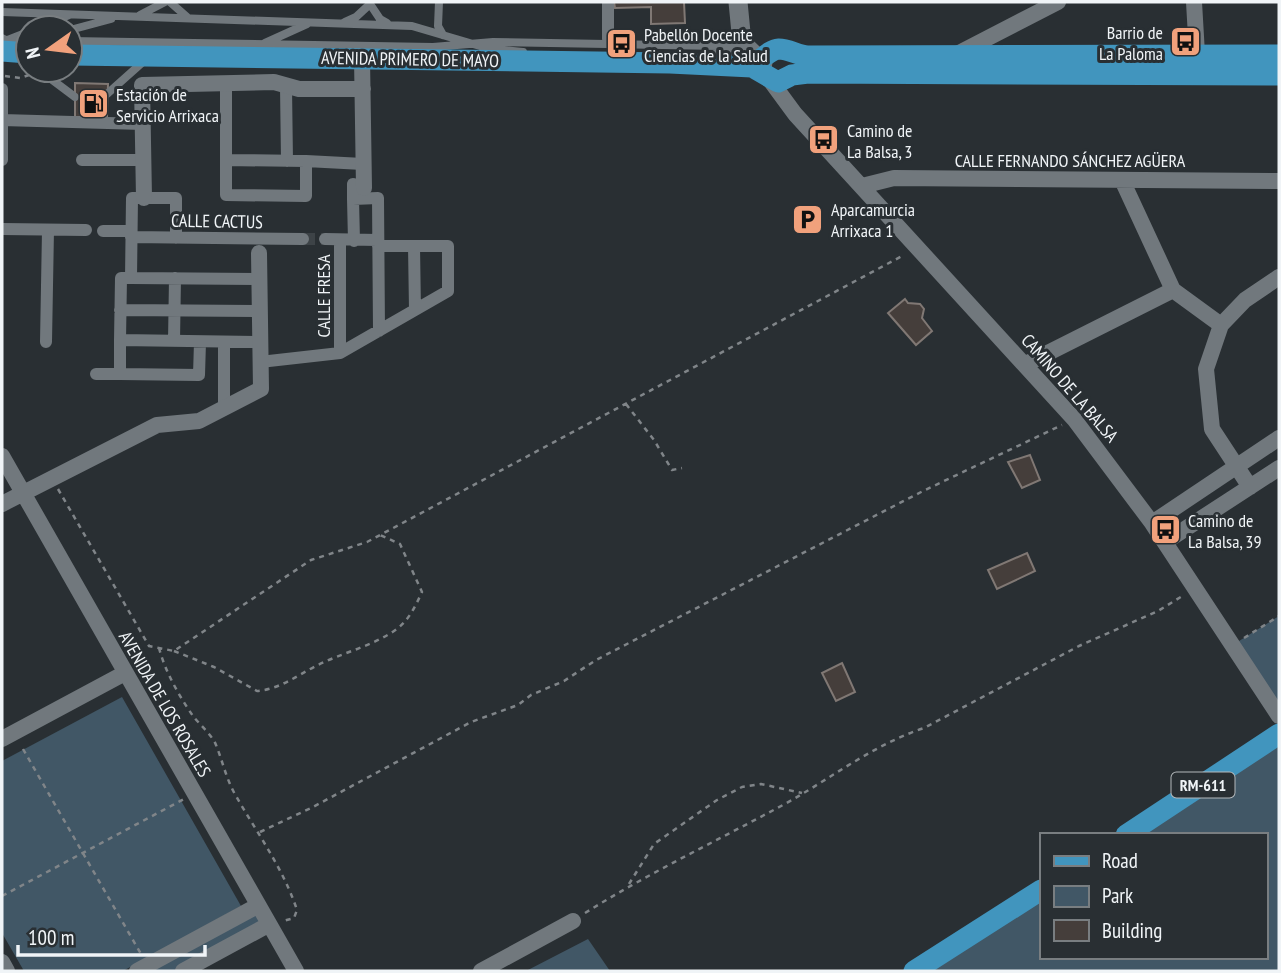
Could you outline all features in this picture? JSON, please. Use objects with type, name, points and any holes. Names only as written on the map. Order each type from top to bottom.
[{"type":"main road","points":[[1172,74],[1197,54]]},
{"type":"main road","points":[[1197,54],[1221,74]]},
{"type":"main road","name":"AVENIDA PRIMERO DE MAYO","points":[[84,55],[702,65],[762,55]]},
{"type":"main road","points":[[762,55],[1279,55]]},
{"type":"main road","points":[[762,55],[1172,74],[1279,75]]},
{"type":"main road","name":"RM-611","points":[[1129,833],[1279,734]]},
{"type":"main road","points":[[914,971],[1040,891]]},
{"type":"street","points":[[608,2],[608,39]]},
{"type":"street","points":[[953,56],[1058,2]]},
{"type":"street","points":[[1194,2],[1197,54]]},
{"type":"street","points":[[702,65],[727,53],[762,55]]},
{"type":"street","name":"CAMINO DE LA BALSA","points":[[762,55],[794,114],[1074,419],[1152,523],[1279,716]]},
{"type":"street","points":[[354,241],[363,164],[362,58]]},
{"type":"street","points":[[131,278],[131,234],[143,160],[142,85],[274,82],[286,87],[363,89]]},
{"type":"street","points":[[226,83],[226,195],[306,196],[306,162]]},
{"type":"street","points":[[286,87],[287,161]]},
{"type":"street","points":[[2,89],[2,160]]},
{"type":"street","points":[[2,120],[143,124]]},
{"type":"street","points":[[82,160],[143,160]]},
{"type":"street","points":[[226,160],[363,164]]},
{"type":"street","name":"CALLE FERNANDO SÁNCHEZ AGÜERA","points":[[862,186],[894,178],[1279,181]]},
{"type":"street","points":[[1122,180],[1174,290],[1221,325]]},
{"type":"street","points":[[359,193],[378,198],[379,331]]},
{"type":"street","points":[[138,198],[176,198],[176,238]]},
{"type":"street","points":[[2,229],[86,230]]},
{"type":"street","points":[[46,342],[48,230]]},
{"type":"street","name":"CALLE CACTUS","points":[[103,231],[176,238],[303,239]]},
{"type":"street","points":[[260,362],[340,353],[448,292],[448,246],[325,240]]},
{"type":"street","name":"CALLE FRESA","points":[[340,240],[340,353]]},
{"type":"street","points":[[414,246],[415,310]]},
{"type":"street","points":[[2,504],[157,425],[200,421],[261,388],[259,253]]},
{"type":"street","points":[[1250,487],[1212,429],[1206,369],[1221,325],[1245,300],[1279,277]]},
{"type":"street","points":[[120,374],[121,278],[259,279]]},
{"type":"street","points":[[174,341],[175,278]]},
{"type":"street","points":[[1026,364],[1174,290]]},
{"type":"street","points":[[120,310],[260,311]]},
{"type":"street","points":[[120,340],[260,342]]},
{"type":"street","points":[[96,374],[199,375],[200,342]]},
{"type":"street","points":[[224,342],[224,408]]},
{"type":"street","points":[[1152,523],[1279,438]]},
{"type":"street","name":"AVENIDA DE LOS ROSALES","points":[[2,456],[296,971]]},
{"type":"street","points":[[1165,542],[1279,468]]},
{"type":"street","points":[[2,739],[125,673]]},
{"type":"street","points":[[142,968],[257,906]]},
{"type":"street","points":[[481,971],[573,921]]},
{"type":"street","points":[[184,971],[268,925]]},
{"type":"street","points":[[2,962],[7,971]]},
{"type":"lane","points":[[133,16],[149,12],[168,2],[189,18]]},
{"type":"lane","points":[[439,2],[438,20],[443,35]]},
{"type":"lane","points":[[337,23],[356,18],[370,4],[380,19],[397,25]]},
{"type":"lane","points":[[2,6],[6,12],[72,14]]},
{"type":"lane","points":[[84,14],[425,27],[468,43],[523,52],[552,61]]},
{"type":"lane","points":[[84,26],[121,16]]},
{"type":"lane","points":[[425,27],[438,20]]},
{"type":"lane","points":[[226,57],[261,45],[310,22]]},
{"type":"lane","points":[[84,41],[438,47],[468,43],[719,46],[734,37],[762,55]]},
{"type":"lane","points":[[107,94],[149,56]]},
{"type":"lane","points":[[58,84],[75,97]]},
{"type":"path","points":[[174,651],[311,560],[380,535],[917,248]]},
{"type":"path","points":[[626,404],[654,440],[672,470],[682,468]]},
{"type":"path","points":[[260,832],[311,808],[471,722],[518,705],[531,695],[564,681],[596,660],[923,491],[1074,419]]},
{"type":"path","points":[[52,478],[149,646],[174,651],[214,667],[257,691],[270,690],[396,630],[414,611],[422,592],[400,544],[380,535]]},
{"type":"path","points":[[573,921],[627,887],[802,793],[897,737],[924,728],[1079,646],[1158,611],[1193,589]]},
{"type":"path","points":[[1231,646],[1279,616]]},
{"type":"path","points":[[159,648],[192,714],[216,744],[220,763],[237,798],[260,832],[297,910],[294,918],[268,925]]},
{"type":"path","points":[[23,749],[85,852],[142,968]]},
{"type":"path","points":[[627,887],[654,844],[716,800],[742,787],[761,784],[802,793]]},
{"type":"path","points":[[2,896],[188,797]]},
{"type":"green space","points":[[1279,616],[1279,716],[1231,646]]},
{"type":"green space","points":[[122,697],[241,906],[123,971],[24,971],[2,933],[2,761]]},
{"type":"green space","points":[[1279,734],[1279,971],[923,971],[1040,893],[1040,959],[1267,959],[1267,833],[1131,833]]},
{"type":"green space","points":[[255,913],[261,924],[173,971],[151,971]]},
{"type":"green space","points":[[588,939],[610,971],[526,971]]},
{"type":"building","points":[[614,2],[684,2],[685,23],[651,24],[651,7],[615,8]]},
{"type":"building","points":[[75,84],[108,84],[107,117],[75,117]]},
{"type":"building","points":[[905,299],[908,303],[920,304],[924,309],[922,318],[932,331],[916,345],[888,313]]},
{"type":"building","points":[[1030,455],[1040,480],[1022,488],[1008,462]]},
{"type":"building","points":[[1027,553],[1035,571],[997,589],[988,570]]},
{"type":"building","points":[[842,663],[855,692],[836,701],[822,673]]},
{"type":"tunnel","points":[[303,239],[325,239]]},
{"type":"place","name":"Barrio de La Paloma","points":[[1186,42]]},
{"type":"place","name":"Pabellón Docente Ciencias de la Salud","points":[[621,44]]},
{"type":"place","name":"Estación de Servicio Arrixaca","points":[[93,104]]},
{"type":"place","name":"Camino de La Balsa, 3","points":[[824,140]]},
{"type":"place","name":"Aparcamurcia Arrixaca 1","points":[[808,219]]},
{"type":"place","name":"Camino de La Balsa, 39","points":[[1165,530]]}]
